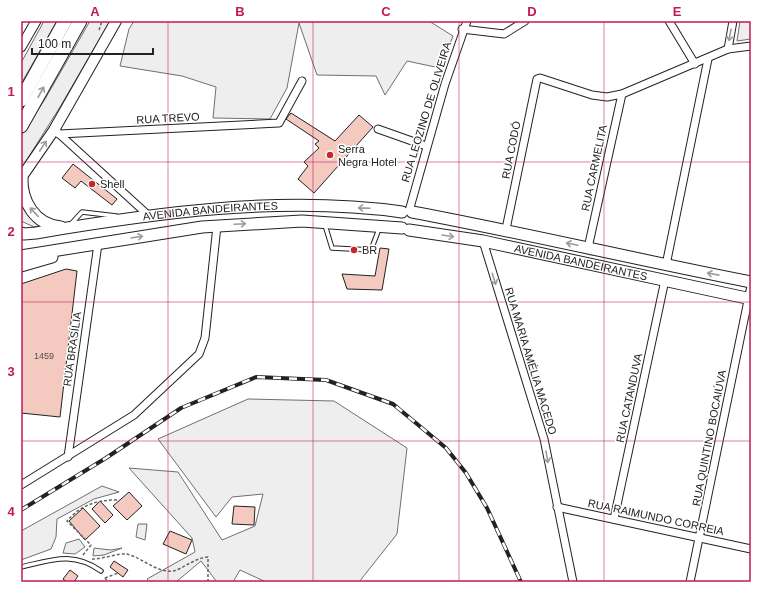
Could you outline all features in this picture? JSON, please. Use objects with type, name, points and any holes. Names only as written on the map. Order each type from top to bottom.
[{"type":"highway","points":[[21,100],[64,21]]},
{"type":"highway","points":[[21,126],[80,21]]},
{"type":"main road","points":[[68,228],[49,224],[33,213],[23,196],[21,178],[56,132],[116,21]]},
{"type":"main road","name":"AVENIDA BANDEIRANTES","points":[[22,233],[68,228],[128,217],[235,208],[293,206],[377,208],[408,211],[506,230],[666,266],[751,282]]},
{"type":"main road","points":[[408,211],[417,220],[415,226],[405,229],[397,220],[408,211]]},
{"type":"main road","name":"AVENIDA BANDEIRANTES","points":[[22,259],[98,244],[217,226],[302,221],[324,222],[405,229],[483,241],[750,299]]},
{"type":"main road","points":[[98,244],[104,222]]},
{"type":"main road","points":[[22,233],[28,244],[27,250],[22,259]]},
{"type":"street","points":[[21,46],[36,21]]},
{"type":"street","name":"RUA LEOZINO DE OLIVEIRA","points":[[408,211],[426,146],[462,29],[466,21]]},
{"type":"street","points":[[462,29],[504,34],[525,21]]},
{"type":"street","points":[[669,21],[696,64]]},
{"type":"street","points":[[728,49],[733,21]]},
{"type":"street","points":[[622,94],[708,59],[728,49],[751,46]]},
{"type":"street","points":[[666,266],[708,59]]},
{"type":"street","name":"RUA CODÓ","points":[[506,230],[536,82],[540,78],[592,95],[607,97],[622,94]]},
{"type":"street","name":"RUA TREVO","points":[[56,132],[279,123],[302,81]]},
{"type":"street","name":"RUA CARMELITA","points":[[588,248],[622,94]]},
{"type":"street","points":[[378,129],[426,146]]},
{"type":"street","points":[[56,132],[148,215]]},
{"type":"street","points":[[21,485],[134,415],[199,354],[205,338],[217,226]]},
{"type":"street","name":"RUA MARIA AMÉLIA MACEDO","points":[[483,241],[526,374],[544,439],[573,582]]},
{"type":"street","name":"RUA BRASÍLIA","points":[[68,457],[98,244]]},
{"type":"street","name":"RUA CATANDUVA","points":[[614,520],[665,280]]},
{"type":"street","name":"RUA QUINTINO BOCAIÚVA","points":[[690,582],[750,299],[751,286]]},
{"type":"street","name":"RUA RAIMUNDO CORREIA","points":[[557,507],[751,549]]},
{"type":"lane","points":[[68,228],[82,212],[128,217]]},
{"type":"lane","points":[[324,222],[332,248],[372,250],[379,227]]},
{"type":"lane","points":[[21,567],[60,558],[89,562],[101,571]]},
{"type":"path","points":[[118,500],[97,501],[79,509],[67,521],[91,545],[81,558],[99,559],[125,554],[141,559],[155,567],[174,571],[201,557],[208,556],[208,582]]},
{"type":"path","points":[[108,582],[105,578],[118,573]]},
{"type":"shaded area","points":[[44,21],[57,21],[21,84],[21,63]]},
{"type":"shaded area","points":[[90,21],[110,21],[60,107],[21,169],[21,136],[45,99]]},
{"type":"shaded area","points":[[134,21],[429,21],[453,36],[440,68],[407,61],[385,95],[376,76],[317,75],[299,23],[287,88],[270,119],[213,118],[216,87],[182,76],[120,66],[129,29]]},
{"type":"shaded area","points":[[740,21],[751,21],[751,39],[737,41]]},
{"type":"shaded area","points":[[21,202],[41,226],[34,227],[21,221]]},
{"type":"shaded area","points":[[248,399],[334,401],[407,448],[397,534],[359,582],[266,582],[240,570],[233,582],[217,582],[201,561],[176,582],[150,582],[147,579],[195,552],[192,538],[129,468],[178,472],[222,540],[255,526],[263,494],[232,497],[216,517],[158,439]]},
{"type":"shaded area","points":[[102,486],[119,492],[94,499],[57,519],[56,537],[51,549],[21,560],[21,531]]},
{"type":"shaded area","points":[[138,524],[147,524],[145,540],[136,537]]},
{"type":"shaded area","points":[[79,539],[85,547],[75,554],[63,553],[66,543]]},
{"type":"shaded area","points":[[94,548],[111,550],[122,548],[104,555],[93,556]]},
{"type":"building","name":"Serra Negra Hotel","points":[[291,113],[335,141],[359,115],[373,127],[314,193],[298,179],[308,166],[304,162],[319,148],[315,144],[319,141],[286,119]]},
{"type":"building","name":"Shell","points":[[73,164],[117,199],[112,205],[81,181],[75,188],[62,178]]},
{"type":"building","points":[[380,248],[389,249],[382,290],[347,289],[342,274],[375,276]]},
{"type":"building","points":[[66,269],[77,271],[60,417],[21,413],[21,284]]},
{"type":"building","points":[[129,492],[142,506],[127,520],[113,506]]},
{"type":"building","points":[[100,501],[113,515],[105,523],[92,509]]},
{"type":"building","points":[[234,506],[255,507],[254,525],[232,524]]},
{"type":"building","points":[[83,508],[100,526],[85,540],[69,521]]},
{"type":"building","points":[[170,531],[192,540],[186,554],[163,544]]},
{"type":"building","points":[[114,561],[128,570],[123,577],[110,567]]},
{"type":"building","points":[[70,570],[78,576],[74,582],[67,582],[63,579]]},
{"type":"railway","points":[[21,510],[106,458],[181,408],[256,377],[326,380],[393,404],[446,448],[466,473],[487,508],[521,582]]},
{"type":"place","name":"Serra Negra Hotel","points":[[330,155]]},
{"type":"place","name":"Shell","points":[[92,184]]},
{"type":"place","name":"BR","points":[[354,250]]}]
